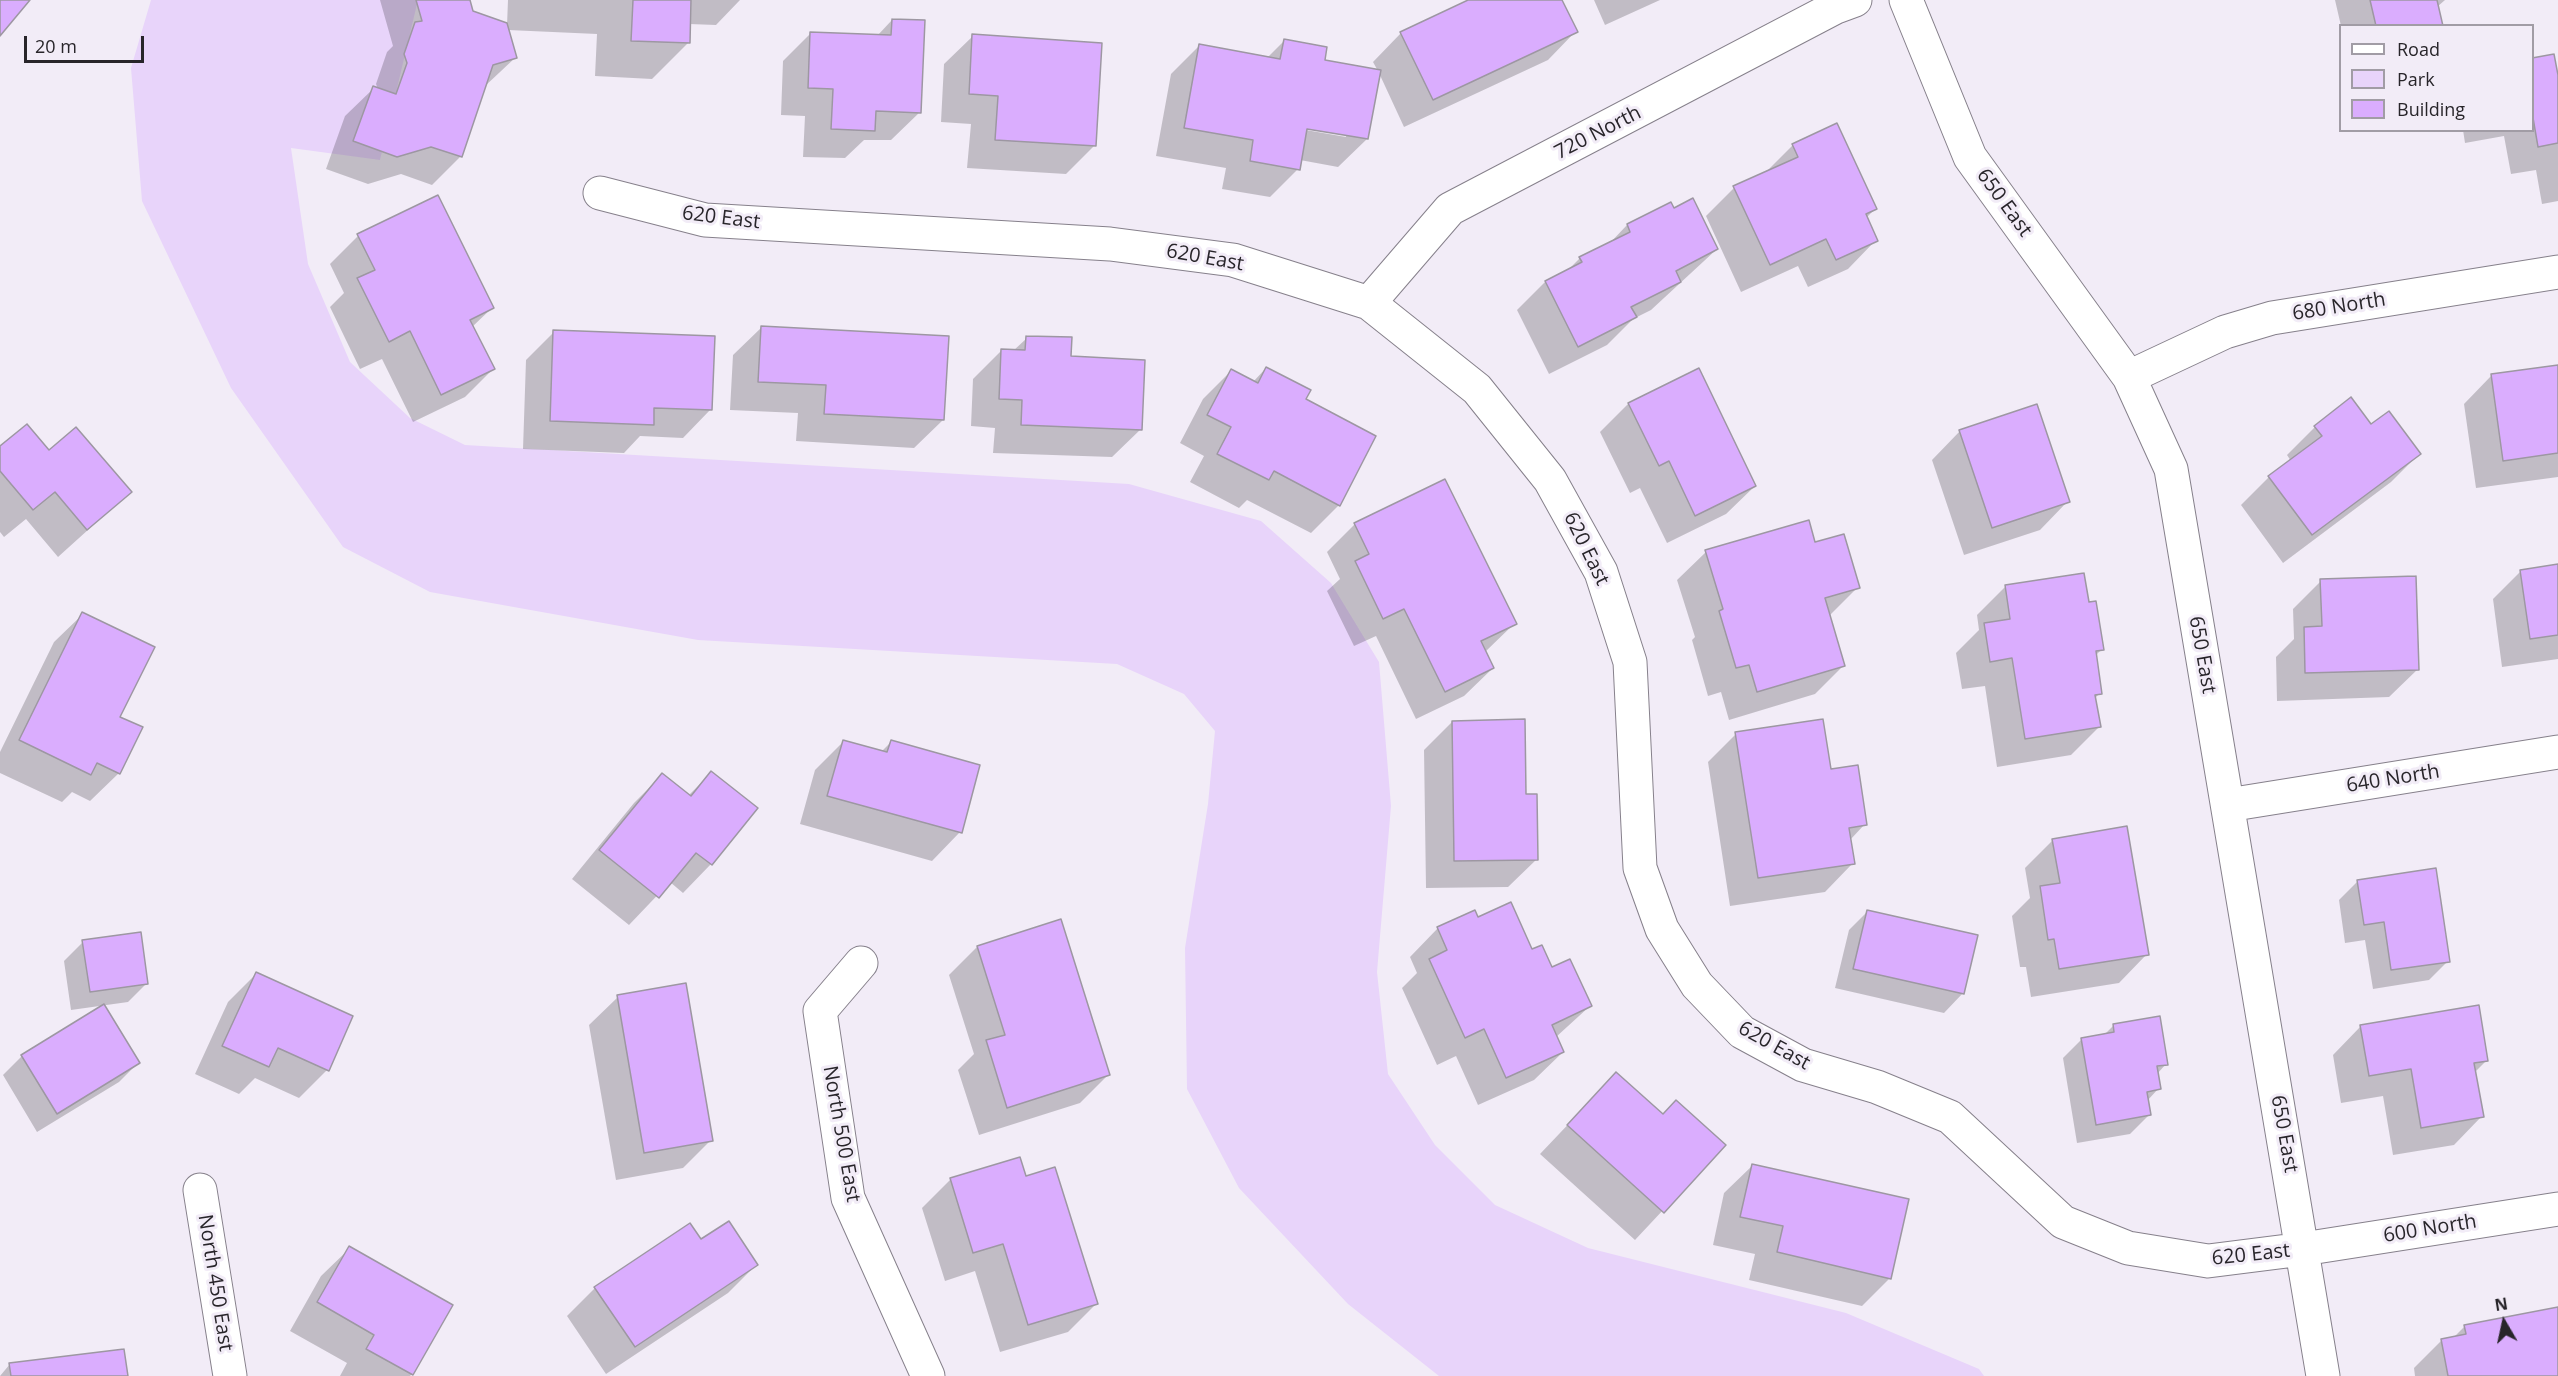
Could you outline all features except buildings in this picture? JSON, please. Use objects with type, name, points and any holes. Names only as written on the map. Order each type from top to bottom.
[{"type":"street","name":"720 North","points":[[1369,303],[1450,209],[1836,7],[1855,0]]},
{"type":"street","name":"650 East","points":[[1906,0],[1970,157],[2129,377],[2171,469],[2323,1376]]},
{"type":"street","name":"620 East","points":[[600,193],[705,220],[1110,244],[1233,260],[1369,303],[1477,389],[1550,480],[1602,572],[1630,662],[1640,868],[1662,929],[1697,985],[1742,1032],[1803,1065],[1877,1087],[1950,1118],[2063,1222],[2128,1248],[2208,1261],[2303,1249]]},
{"type":"street","name":"680 North","points":[[2129,377],[2226,332],[2272,318],[2558,272]]},
{"type":"street","name":"640 North","points":[[2228,805],[2558,752]]},
{"type":"street","name":"North 500 East","points":[[861,963],[820,1011],[848,1198],[928,1376]]},
{"type":"street","name":"North 450 East","points":[[200,1190],[230,1376]]},
{"type":"street","name":"600 North","points":[[2303,1249],[2558,1209]]},
{"type":"green space","points":[[151,0],[418,0],[380,160],[291,148],[308,264],[350,362],[410,418],[465,445],[1129,484],[1261,521],[1331,583],[1379,662],[1391,806],[1377,972],[1388,1074],[1435,1145],[1495,1205],[1588,1248],[1846,1313],[1979,1369],[1984,1376],[1439,1376],[1348,1304],[1239,1188],[1187,1089],[1185,948],[1208,804],[1215,731],[1184,694],[1117,664],[698,640],[430,592],[343,547],[231,388],[142,201],[131,68]]}]
